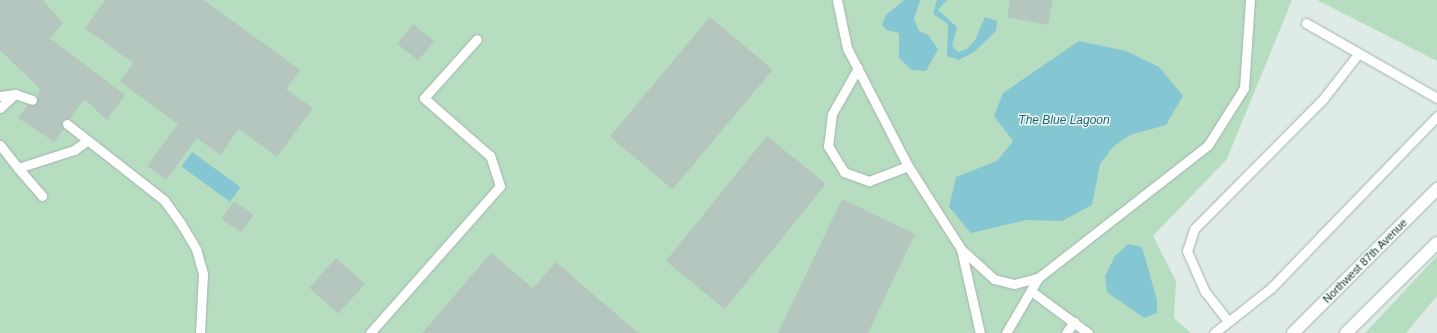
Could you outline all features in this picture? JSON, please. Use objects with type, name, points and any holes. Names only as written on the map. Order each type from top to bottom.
[{"type":"main road","name":"Northwest 87th Avenue","points":[[1293,333],[1437,189]]},
{"type":"main road","points":[[1346,333],[1437,243]]},
{"type":"lane","points":[[837,0],[847,48],[908,166],[931,199],[961,249],[994,278],[1014,284],[1038,278]]},
{"type":"lane","points":[[1006,333],[1038,278],[1208,145],[1244,88],[1250,0]]},
{"type":"lane","points":[[1306,23],[1437,98]]},
{"type":"lane","points":[[370,333],[500,186],[490,156],[424,98],[477,39]]},
{"type":"lane","points":[[1228,321],[1205,292],[1187,250],[1194,229],[1323,99],[1359,53]]},
{"type":"lane","points":[[858,68],[832,114],[828,146],[844,172],[869,181],[908,166]]},
{"type":"lane","points":[[0,108],[15,94]]},
{"type":"lane","points":[[0,96],[15,94],[32,100]]},
{"type":"lane","points":[[1214,333],[1271,288],[1437,116]]},
{"type":"lane","points":[[67,124],[164,200],[180,222],[196,249],[202,274],[200,333]]},
{"type":"lane","points":[[18,168],[74,150],[87,141]]},
{"type":"lane","points":[[0,145],[42,196]]},
{"type":"lane","points":[[961,249],[980,333]]},
{"type":"lane","points":[[1031,291],[1088,333]]},
{"type":"lane","points":[[1066,333],[1074,322]]},
{"type":"green space","points":[[0,0],[1292,0],[1227,159],[1153,236],[1176,281],[1174,318],[1191,333],[0,333]]},
{"type":"green space","points":[[1317,0],[1437,0],[1437,61]]},
{"type":"green space","points":[[1437,256],[1437,296],[1406,333],[1365,333]]},
{"type":"water","points":[[904,0],[920,0],[914,19],[919,31],[928,35],[938,49],[926,71],[912,70],[899,58],[899,33],[886,30],[882,25],[886,15]]},
{"type":"water","points":[[937,0],[947,0],[938,10],[957,27],[952,46],[958,52],[967,49],[975,40],[985,17],[997,21],[996,31],[974,52],[959,60],[947,56],[948,24],[933,14]]},
{"type":"water","name":"The Blue Lagoon","points":[[1079,41],[1126,51],[1159,67],[1183,96],[1166,125],[1130,135],[1114,146],[1100,164],[1092,205],[1062,221],[1027,220],[971,233],[949,207],[956,177],[997,161],[1013,141],[994,116],[1003,93]]},
{"type":"water","points":[[192,152],[241,187],[230,202],[181,167]]},
{"type":"water","points":[[1128,244],[1142,247],[1157,300],[1157,313],[1144,318],[1107,292],[1105,276],[1115,256]]},
{"type":"building","points":[[0,0],[43,0],[63,23],[50,38],[125,95],[107,120],[84,99],[70,119],[62,121],[64,129],[54,142],[18,118],[28,105],[36,104],[40,89],[0,50]]},
{"type":"building","points":[[105,0],[204,0],[300,70],[286,89],[313,108],[277,157],[239,129],[220,155],[197,138],[166,180],[147,166],[178,124],[120,82],[133,63],[85,28]]},
{"type":"building","points":[[1010,0],[1053,0],[1048,25],[1007,17]]},
{"type":"building","points":[[710,17],[773,70],[673,189],[610,137]]},
{"type":"building","points":[[413,24],[434,41],[418,60],[397,43]]},
{"type":"building","points":[[767,136],[826,184],[725,309],[666,261]]},
{"type":"building","points":[[842,199],[915,234],[868,333],[778,333]]},
{"type":"building","points":[[234,201],[254,215],[241,233],[221,219]]},
{"type":"building","points":[[491,253],[533,288],[556,262],[638,333],[422,333]]},
{"type":"building","points":[[336,258],[365,284],[338,314],[309,288]]}]
